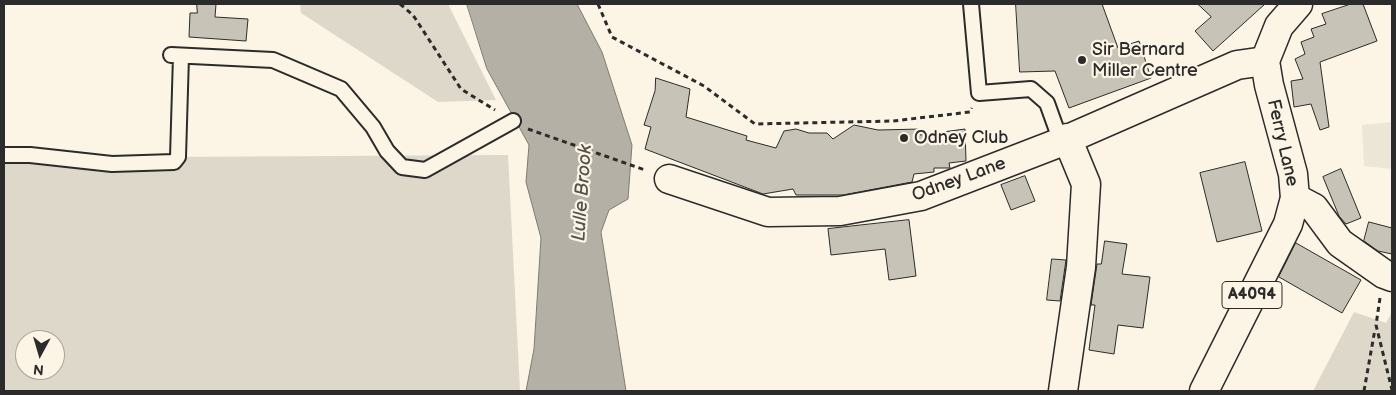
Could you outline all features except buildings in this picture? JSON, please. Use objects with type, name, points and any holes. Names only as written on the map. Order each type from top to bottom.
[{"type":"street","points":[[1265,60],[1279,26],[1298,4]]},
{"type":"street","name":"Odney Lane","points":[[669,179],[768,212],[840,211],[921,196],[1064,140],[1237,65],[1265,60]]},
{"type":"street","name":"Ferry Lane","points":[[1204,391],[1288,224],[1295,198],[1293,174],[1269,85],[1265,60]]},
{"type":"street","points":[[1063,391],[1081,267],[1086,184],[1064,140]]},
{"type":"street","points":[[1295,198],[1314,208],[1340,243],[1388,275]]},
{"type":"lane","points":[[971,4],[979,93],[1031,89],[1047,103],[1064,140]]},
{"type":"lane","points":[[4,155],[30,155],[112,164],[174,162],[178,157],[176,55],[273,60],[341,89],[402,168],[425,170],[513,121]]},
{"type":"path","points":[[400,4],[413,15],[461,89],[528,128],[669,179]]},
{"type":"path","points":[[598,4],[612,37],[704,86],[755,124],[893,121],[970,112],[979,93]]},
{"type":"path","points":[[1364,391],[1388,275]]},
{"type":"path","points":[[1376,326],[1392,390]]},
{"type":"shaded area","points":[[300,4],[448,4],[496,100],[438,102],[301,13]]},
{"type":"shaded area","points":[[1392,122],[1392,169],[1364,166],[1362,125]]},
{"type":"shaded area","points":[[4,154],[167,157],[508,155],[520,391],[4,391]]},
{"type":"shaded area","points":[[1354,312],[1386,323],[1392,312],[1392,391],[1313,391]]},
{"type":"water","name":"Lulle Brook","points":[[467,4],[577,4],[602,52],[632,145],[628,199],[609,210],[601,232],[626,391],[526,391],[534,349],[541,238],[526,182],[529,145],[487,69]]},
{"type":"place","name":"Sir Bernard Miller Centre","points":[[1082,60]]},
{"type":"place","name":"Odney Club","points":[[904,138]]}]
